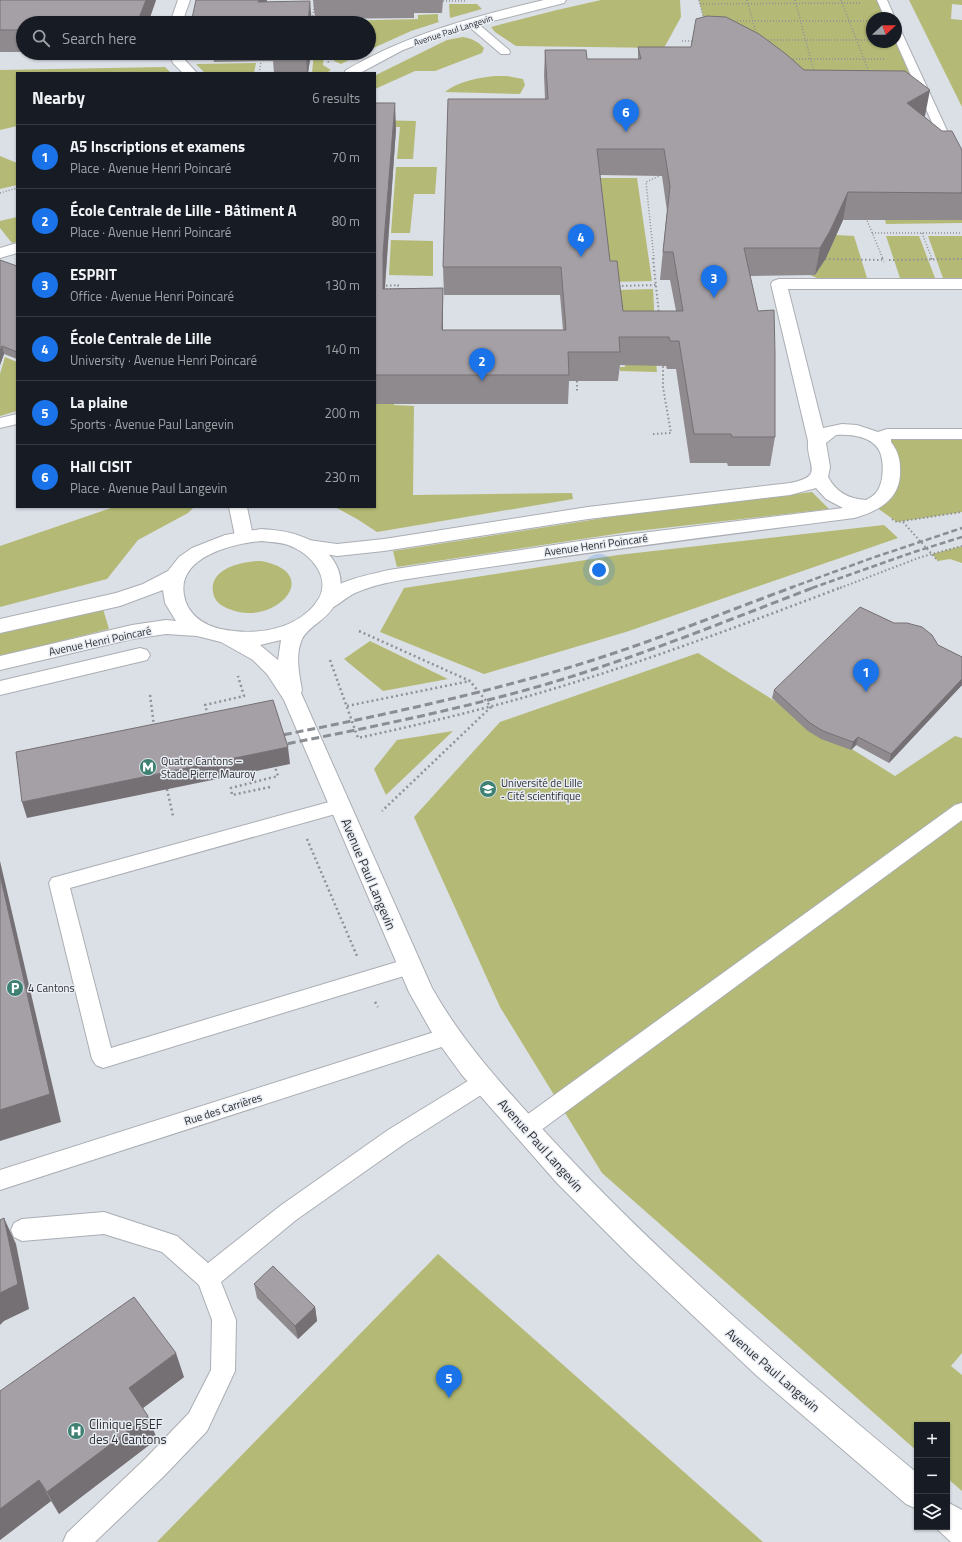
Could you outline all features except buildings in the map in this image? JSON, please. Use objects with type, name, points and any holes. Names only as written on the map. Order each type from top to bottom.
[{"type":"street","points":[[178,16],[184,0]]},
{"type":"street","name":"Avenue Paul Langevin","points":[[353,72],[415,41],[516,10],[560,0]]},
{"type":"street","points":[[178,60],[189,72]]},
{"type":"street","points":[[0,253],[16,248]]},
{"type":"street","points":[[308,546],[324,559],[332,575],[330,592],[325,604],[315,615],[302,624],[285,632],[266,637],[246,639],[227,637],[201,629],[188,621],[176,605],[173,587],[178,574],[185,563],[203,549],[227,540],[244,536],[278,536],[294,540],[308,546],[337,550],[384,545],[588,513],[790,489],[814,482],[819,477],[821,469],[816,447],[817,441],[779,284],[962,284]]},
{"type":"street","points":[[0,423],[16,419]]},
{"type":"street","points":[[817,441],[829,432],[841,430],[866,434],[882,443],[883,436],[888,434],[962,434]]},
{"type":"street","name":"Avenue Henri Poincaré","points":[[325,604],[333,597],[355,585],[396,575],[607,543],[838,516],[854,512],[873,506],[888,490],[891,479],[890,456],[882,443]]},
{"type":"street","points":[[819,477],[822,484],[837,499],[846,503],[873,506]]},
{"type":"street","points":[[238,508],[244,536]]},
{"type":"street","points":[[0,626],[120,599],[150,589],[178,574]]},
{"type":"street","name":"Avenue Paul Langevin","points":[[294,700],[288,673],[288,649],[294,632],[302,624]]},
{"type":"street","name":"Avenue Henri Poincaré","points":[[0,663],[132,632],[166,627],[201,629]]},
{"type":"street","name":"Avenue Paul Langevin","points":[[227,637],[247,645],[264,657],[280,676],[294,700],[432,1015],[447,1037],[525,1129],[561,1169],[610,1219],[738,1340],[861,1447],[914,1491]]},
{"type":"street","name":"Avenue Henri Poincaré","points":[[0,688],[140,655]]},
{"type":"street","points":[[950,1520],[962,1530]]},
{"type":"lane","points":[[883,2],[887,12]]},
{"type":"lane","points":[[471,24],[505,52]]},
{"type":"lane","points":[[902,43],[962,176]]},
{"type":"lane","points":[[340,806],[59,883],[103,1059],[410,966]]},
{"type":"lane","points":[[525,1129],[962,810]]},
{"type":"lane","name":"Rue des Carrières","points":[[0,1180],[447,1037]]},
{"type":"lane","points":[[208,1278],[288,1213],[396,1137],[484,1082]]},
{"type":"lane","points":[[22,1230],[104,1224],[169,1244],[208,1278],[224,1320],[223,1371],[198,1422],[155,1468],[76,1542]]},
{"type":"path","points":[[313,16],[315,0]]},
{"type":"path","points":[[699,0],[705,21]]},
{"type":"path","points":[[747,0],[758,40]]},
{"type":"path","points":[[795,0],[815,77]]},
{"type":"path","points":[[841,0],[869,74]]},
{"type":"path","points":[[443,1],[472,1]]},
{"type":"path","points":[[700,4],[883,2]]},
{"type":"path","points":[[725,21],[866,21]]},
{"type":"path","points":[[765,40],[866,40]]},
{"type":"path","points":[[682,41],[700,41]]},
{"type":"path","points":[[787,59],[909,59]]},
{"type":"path","points":[[259,72],[260,62]]},
{"type":"path","points":[[658,170],[659,176],[646,182],[659,315]]},
{"type":"path","points":[[0,192],[16,188]]},
{"type":"path","points":[[864,212],[894,284]]},
{"type":"path","points":[[872,233],[962,233]]},
{"type":"path","points":[[922,233],[940,284]]},
{"type":"path","points":[[825,259],[962,259]]},
{"type":"path","points":[[376,286],[398,285],[398,289]]},
{"type":"path","points":[[615,286],[657,286]]},
{"type":"path","points":[[376,289],[413,289]]},
{"type":"path","points":[[383,292],[413,292]]},
{"type":"path","points":[[652,434],[671,433],[663,387],[663,363]]},
{"type":"path","points":[[577,381],[577,391]]},
{"type":"path","points":[[873,506],[897,522],[962,512]]},
{"type":"path","points":[[903,521],[938,562]]},
{"type":"path","points":[[330,660],[358,738],[491,707],[583,680],[663,654],[932,554],[962,546]]},
{"type":"path","points":[[359,631],[470,681],[491,707]]},
{"type":"path","points":[[215,714],[208,716],[205,705],[244,696],[238,676]]},
{"type":"path","points":[[347,706],[470,681]]},
{"type":"path","points":[[150,695],[155,733]]},
{"type":"path","points":[[382,811],[491,707]]},
{"type":"path","points":[[270,787],[232,795],[231,788],[278,776],[275,767]]},
{"type":"path","points":[[167,789],[173,816]]},
{"type":"path","points":[[298,817],[378,1007]]},
{"type":"green space","points":[[601,0],[680,0],[681,17],[664,48],[516,46],[495,32],[491,27],[557,10]]},
{"type":"green space","points":[[699,0],[882,0],[887,12],[866,12],[866,48],[900,48],[919,81],[778,72],[709,39]]},
{"type":"green space","points":[[909,0],[962,0],[962,5],[952,4],[951,19],[962,20],[962,107]]},
{"type":"green space","points":[[449,4],[477,4],[482,9],[450,18]]},
{"type":"green space","points":[[438,14],[439,22],[411,31],[376,47],[376,20],[418,19],[418,15]]},
{"type":"green space","points":[[463,37],[472,40],[484,48],[482,53],[435,71],[415,71],[376,89],[376,75],[447,40]]},
{"type":"green space","points":[[313,60],[323,60],[323,65],[331,70],[328,72],[312,72]]},
{"type":"green space","points":[[334,60],[349,60],[341,64]]},
{"type":"green space","points":[[256,63],[254,72],[204,72],[196,64]]},
{"type":"green space","points":[[165,67],[170,72],[16,72],[16,126],[0,130],[0,70]]},
{"type":"green space","points":[[507,76],[523,79],[525,85],[520,94],[445,92],[462,83],[475,79]]},
{"type":"green space","points":[[376,120],[416,121],[413,159],[397,159],[400,127],[376,127]]},
{"type":"green space","points":[[0,156],[16,163],[16,185],[0,189]]},
{"type":"green space","points":[[396,167],[437,167],[435,194],[414,194],[410,233],[391,233]]},
{"type":"green space","points":[[599,178],[637,178],[652,281],[610,282]]},
{"type":"green space","points":[[16,217],[16,242],[12,243],[0,228],[0,221]]},
{"type":"green space","points":[[885,220],[962,220],[962,223],[886,224]]},
{"type":"green space","points":[[836,235],[854,236],[867,278],[817,278],[810,275],[815,275],[825,259]]},
{"type":"green space","points":[[886,236],[919,236],[935,278],[900,278]]},
{"type":"green space","points":[[928,236],[962,236],[962,278],[943,278]]},
{"type":"green space","points":[[391,240],[433,241],[433,276],[389,275]]},
{"type":"green space","points":[[653,289],[657,372],[620,371],[620,367],[625,367],[617,290]]},
{"type":"green space","points":[[376,356],[396,357],[394,405],[414,406],[413,495],[572,493],[573,499],[377,532],[337,508],[376,508]]},
{"type":"green space","points":[[5,357],[16,362],[16,411],[0,416],[0,374]]},
{"type":"green space","points":[[962,434],[962,512],[897,522],[873,505],[888,490],[883,437]]},
{"type":"green space","points":[[812,492],[829,509],[628,532],[397,567],[393,551],[616,516]]},
{"type":"green space","points":[[111,508],[193,508],[188,513],[138,540],[107,579],[0,607],[0,546]]},
{"type":"green space","points":[[884,525],[898,538],[626,632],[484,674],[380,632],[404,588],[618,555]]},
{"type":"green space","points":[[962,546],[962,563],[950,559],[938,561],[932,554]]},
{"type":"green space","points":[[261,561],[280,567],[290,576],[291,586],[286,597],[276,605],[262,611],[246,613],[229,609],[218,603],[213,592],[213,584],[216,577],[237,564]]},
{"type":"green space","points":[[103,609],[109,629],[0,656],[0,633]]},
{"type":"green space","points":[[370,641],[448,679],[383,691],[344,659]]},
{"type":"green space","points":[[698,653],[895,776],[955,736],[962,738],[962,1353],[951,1366],[962,1375],[962,1491],[950,1481],[950,1422],[914,1422],[914,1448],[602,1173],[500,1007],[414,817],[500,722]]},
{"type":"green space","points":[[453,731],[386,795],[374,769],[397,740]]},
{"type":"green space","points":[[438,1254],[763,1542],[157,1542]]},
{"type":"railway","points":[[790,588],[872,558],[962,528]]},
{"type":"railway","points":[[812,588],[914,552],[962,537]]},
{"type":"railway","points":[[272,737],[419,706],[492,689],[564,669],[651,640],[793,587]]},
{"type":"railway","points":[[276,746],[446,710],[547,684],[615,662],[715,626],[815,587]]},
{"type":"place","name":"Hall CISIT","points":[[626,132]]},
{"type":"place","name":"École Centrale de Lille","points":[[581,257]]},
{"type":"place","name":"ESPRIT","points":[[714,298]]},
{"type":"place","name":"École Centrale de Lille - Bâtiment A","points":[[482,381]]},
{"type":"place","name":"A5 Inscriptions et examens","points":[[866,692]]},
{"type":"place","name":"Quatre Cantons – Stade Pierre Mauroy","points":[[148,767]]},
{"type":"place","name":"Université de Lille ‐ Cité scientifique","points":[[488,789]]},
{"type":"place","name":"4 Cantons","points":[[15,988]]},
{"type":"place","name":"La plaine","points":[[449,1398]]},
{"type":"place","name":"Clinique FSEF des 4 Cantons","points":[[76,1431]]}]
